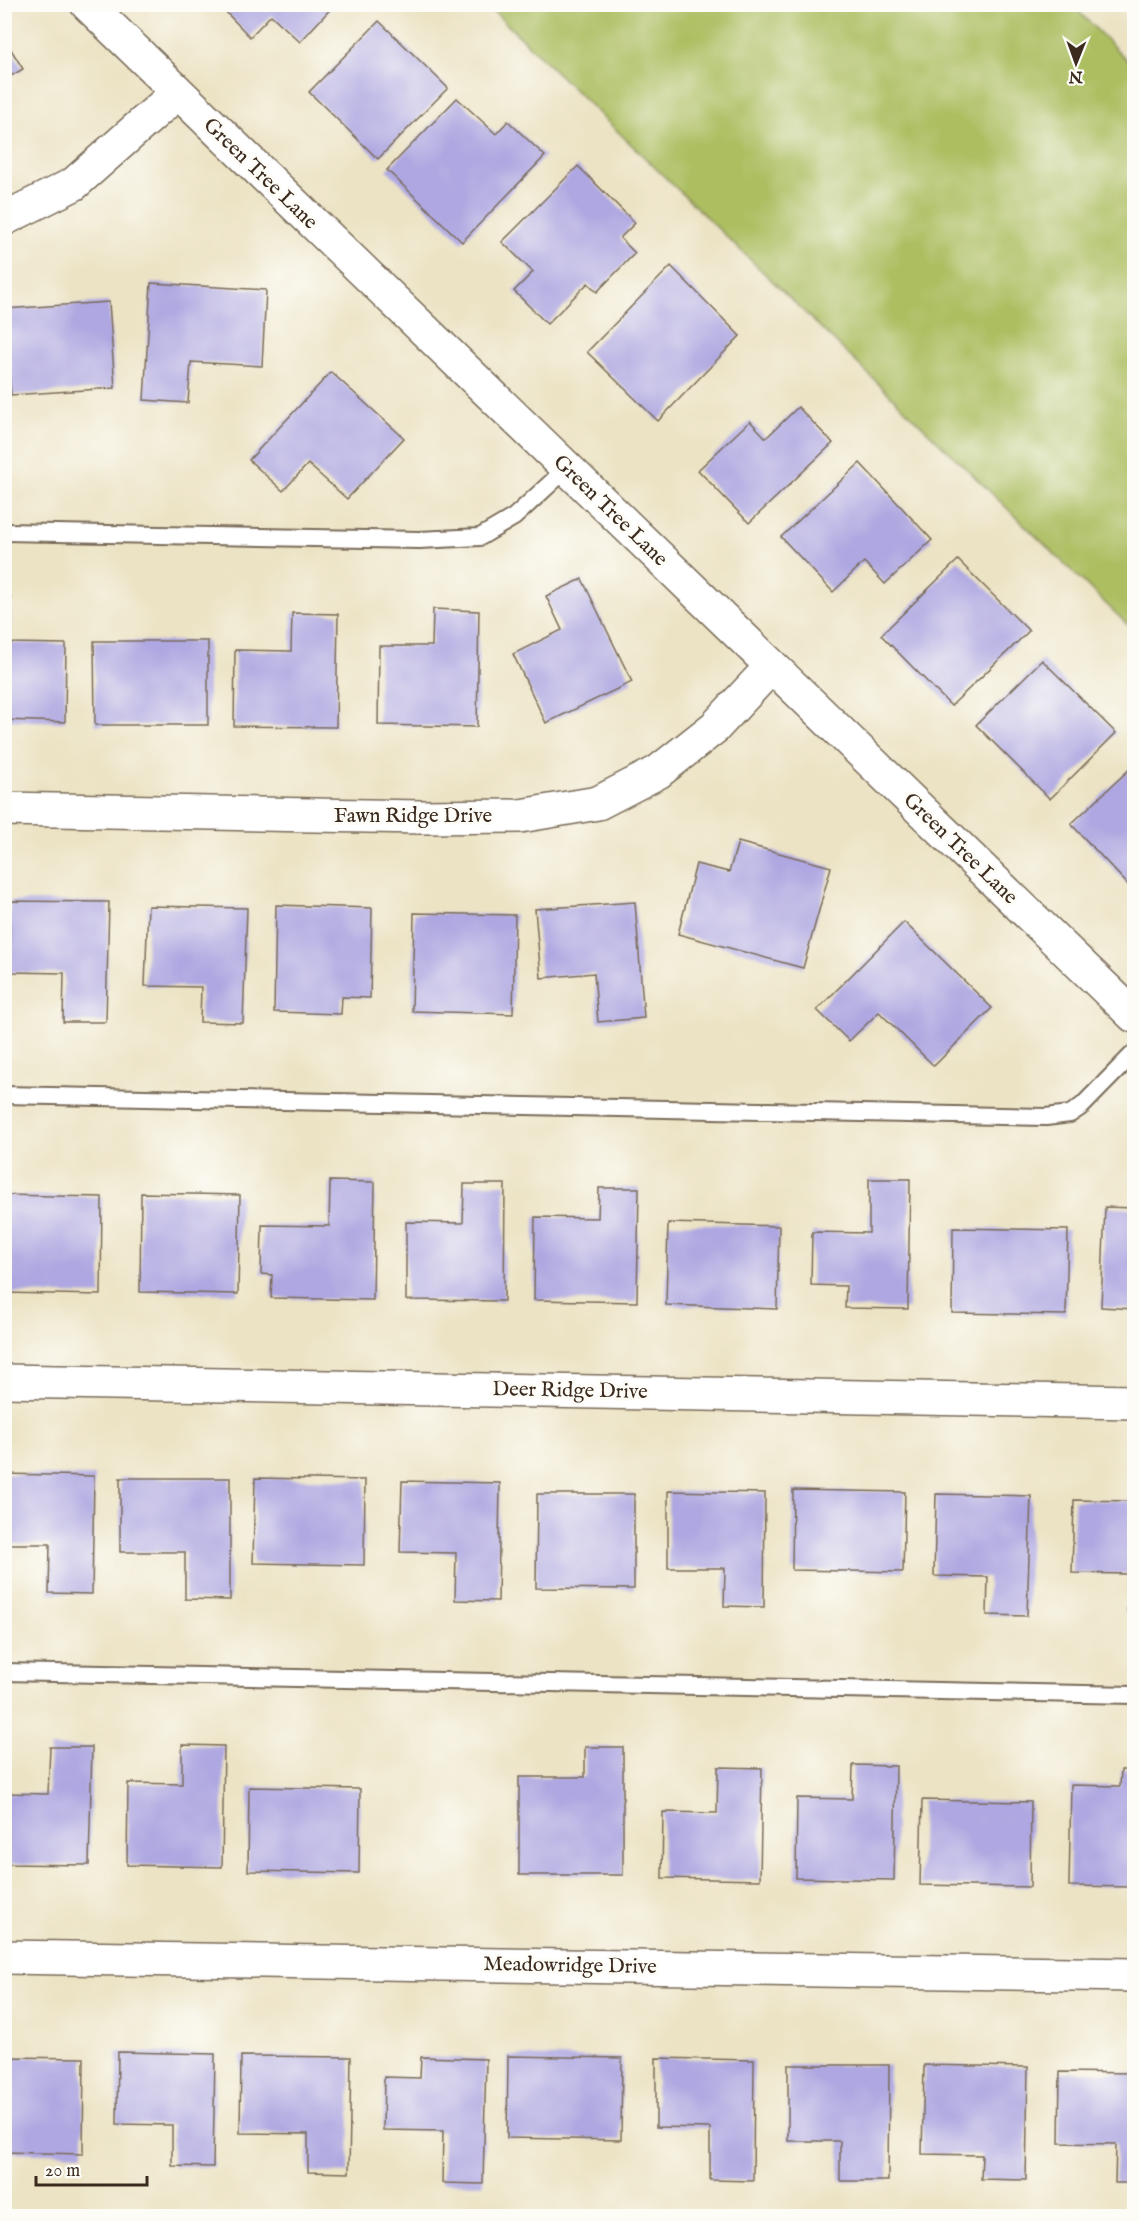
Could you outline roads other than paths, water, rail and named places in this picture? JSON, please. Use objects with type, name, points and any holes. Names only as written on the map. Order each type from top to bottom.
[{"type":"street","name":"Green Tree Lane","points":[[87,4],[1134,1016]]},
{"type":"street","points":[[4,219],[75,184],[177,93]]},
{"type":"street","name":"Fawn Ridge Drive","points":[[4,809],[420,817],[520,816],[597,803],[658,772],[716,727],[771,667]]},
{"type":"street","name":"Deer Ridge Drive","points":[[4,1381],[1134,1402]]},
{"type":"street","name":"Meadowridge Drive","points":[[4,1957],[1134,1975]]},
{"type":"lane","points":[[4,532],[419,540],[480,537],[514,517],[566,469]]},
{"type":"lane","points":[[4,1095],[1046,1117],[1070,1114],[1082,1106],[1134,1053]]},
{"type":"lane","points":[[4,1672],[1134,1695]]}]
